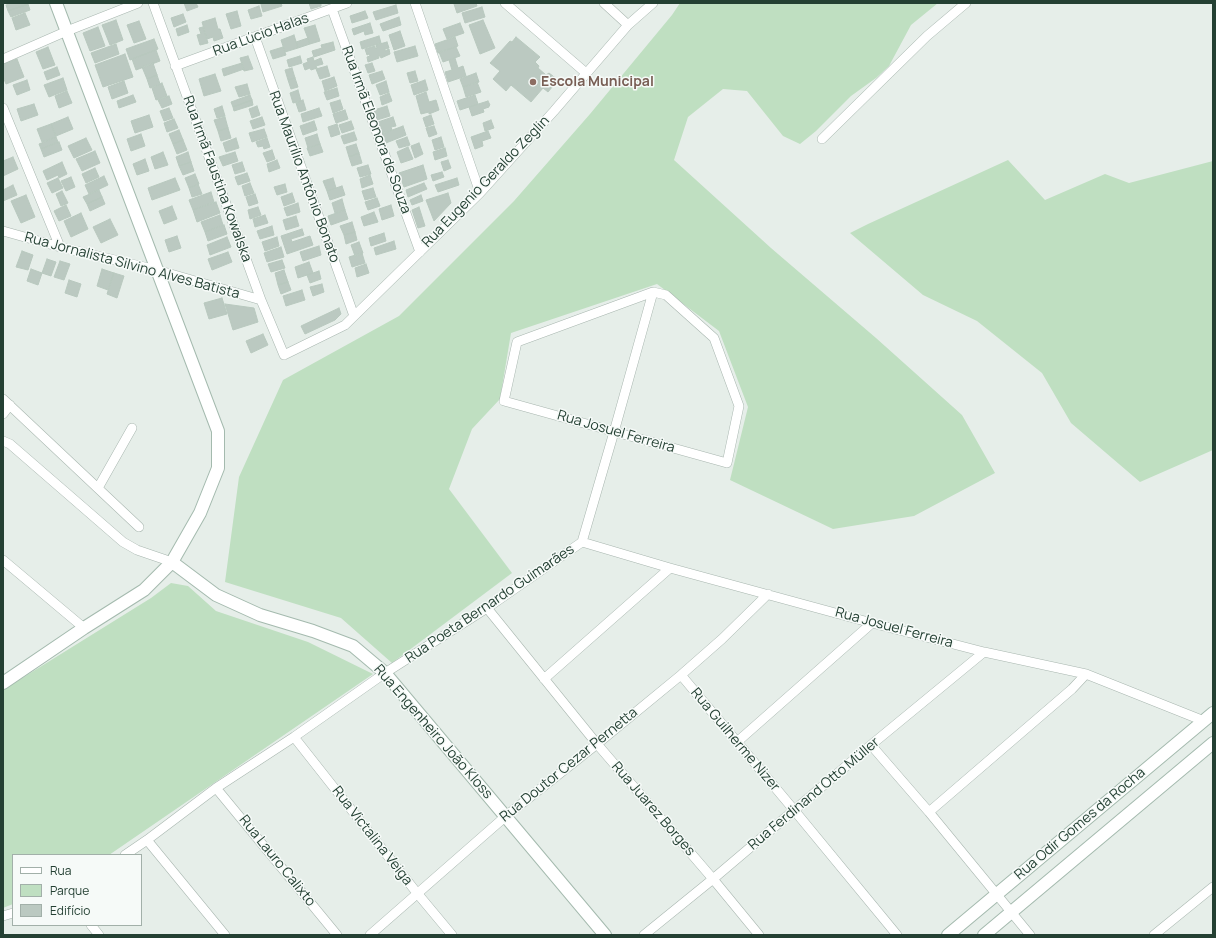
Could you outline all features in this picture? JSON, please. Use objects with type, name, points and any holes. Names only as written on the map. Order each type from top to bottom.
[{"type":"street","points":[[4,681],[144,590],[172,562],[200,513],[218,468],[218,431],[56,3]]},
{"type":"street","points":[[3,59],[138,3]]},
{"type":"street","name":"Rua Irmã Faustina Kowalska","points":[[153,3],[261,300],[284,355]]},
{"type":"street","name":"Rua Lúcio Halas","points":[[175,66],[347,3]]},
{"type":"street","points":[[415,3],[480,193]]},
{"type":"street","points":[[505,3],[586,73]]},
{"type":"street","points":[[604,3],[628,24]]},
{"type":"street","name":"Rua Eugenio Geraldo Zeglin","points":[[284,355],[345,325],[480,193],[554,111],[628,24],[653,3]]},
{"type":"street","points":[[822,139],[927,36],[966,3]]},
{"type":"street","name":"Rua Irmã Eleonora de Souza","points":[[332,8],[420,252]]},
{"type":"street","name":"Rua Maurílio Antônio Bonato","points":[[254,37],[354,316]]},
{"type":"street","points":[[3,108],[60,247]]},
{"type":"street","name":"Rua Jornalista Silvino Alves Batista","points":[[3,232],[157,270],[261,300]]},
{"type":"street","name":"Rua Josuel Ferreira","points":[[653,292],[666,295],[714,338],[739,406],[727,463],[504,401],[517,342],[653,292]]},
{"type":"street","name":"Rua Poeta Bernardo Guimarães","points":[[126,854],[216,788],[385,673],[487,608],[582,542],[653,292]]},
{"type":"street","points":[[3,414],[6,402],[138,527]]},
{"type":"street","points":[[98,488],[132,428]]},
{"type":"street","name":"Rua Engenheiro João Kloss","points":[[3,441],[10,444],[123,542],[137,550],[172,562],[216,595],[260,615],[312,631],[353,646],[385,673],[605,935]]},
{"type":"street","name":"Rua Josuel Ferreira","points":[[582,542],[670,568],[872,623],[984,652],[1086,674],[1204,722]]},
{"type":"street","points":[[3,560],[84,628]]},
{"type":"street","points":[[544,678],[670,568]]},
{"type":"street","name":"Rua Doutor Cezar Pernetta","points":[[370,935],[506,816],[597,744],[680,675],[722,639],[768,594]]},
{"type":"street","name":"Rua Juarez Borges","points":[[487,608],[597,744],[759,935]]},
{"type":"street","points":[[737,742],[872,623]]},
{"type":"street","name":"Rua Ferdinand Otto Müller","points":[[644,935],[984,652]]},
{"type":"street","points":[[929,812],[1072,689],[1086,674]]},
{"type":"street","name":"Rua Guilherme Nizer","points":[[680,675],[897,935]]},
{"type":"street","name":"Rua Odir Gomes da Rocha","points":[[948,935],[1213,713]]},
{"type":"street","name":"Rua Victalina Veiga","points":[[294,736],[417,893],[452,935]]},
{"type":"street","name":"Rua Odir Gomes da Rocha","points":[[984,935],[1213,743]]},
{"type":"street","points":[[871,745],[929,812],[1030,935]]},
{"type":"street","name":"Rua Lauro Calixto","points":[[216,788],[337,935]]},
{"type":"street","points":[[147,840],[225,935]]},
{"type":"street","points":[[1154,935],[1213,887]]},
{"type":"street","points":[[91,926],[99,935]]},
{"type":"green space","points":[[680,3],[938,3],[911,25],[889,66],[876,78],[851,96],[816,131],[800,144],[783,136],[747,91],[723,89],[688,117],[674,160],[771,248],[876,338],[962,415],[995,473],[914,516],[833,529],[730,480],[748,407],[719,331],[657,284],[511,333],[500,399],[472,429],[449,489],[512,573],[392,663],[341,618],[225,582],[239,477],[283,380],[399,316],[514,201],[590,114],[672,15]]},
{"type":"green space","points":[[1008,160],[1045,200],[1105,174],[1129,183],[1213,161],[1213,450],[1140,482],[1071,423],[1042,373],[977,321],[923,295],[850,233]]},
{"type":"green space","points":[[171,583],[188,586],[216,611],[308,642],[373,674],[110,854],[12,854],[12,904],[3,908],[3,690],[151,598]]},
{"type":"building","points":[[11,3],[28,4],[8,11],[6,5]]},
{"type":"building","points":[[184,3],[196,3],[198,7],[187,11]]},
{"type":"building","points":[[281,3],[282,6],[263,12],[261,4]]},
{"type":"building","points":[[309,3],[321,3],[321,6],[311,9]]},
{"type":"building","points":[[455,3],[476,3],[477,6],[457,13]]},
{"type":"building","points":[[28,4],[30,10],[11,17],[8,11]]},
{"type":"building","points":[[396,5],[398,13],[376,20],[373,12]]},
{"type":"building","points":[[259,6],[262,16],[251,19],[248,10]]},
{"type":"building","points":[[482,7],[485,17],[465,23],[462,13]]},
{"type":"building","points":[[237,11],[241,26],[231,29],[226,14]]},
{"type":"building","points":[[365,11],[368,18],[352,23],[350,16]]},
{"type":"building","points":[[25,13],[30,25],[16,30],[12,18]]},
{"type":"building","points":[[183,14],[186,22],[174,27],[171,18]]},
{"type":"building","points":[[399,17],[401,25],[383,31],[380,24]]},
{"type":"building","points":[[215,18],[218,29],[220,29],[223,38],[214,41],[213,37],[207,39],[202,22]]},
{"type":"building","points":[[116,20],[123,40],[110,45],[102,25]]},
{"type":"building","points":[[483,20],[495,48],[480,54],[469,25]]},
{"type":"building","points":[[139,21],[146,39],[134,43],[127,25]]},
{"type":"building","points":[[370,23],[373,33],[365,35],[364,31],[354,35],[352,29]]},
{"type":"building","points":[[460,23],[464,33],[447,39],[443,29]]},
{"type":"building","points":[[187,25],[189,32],[178,36],[176,29]]},
{"type":"building","points":[[315,25],[320,41],[310,44],[304,28]]},
{"type":"building","points":[[98,27],[105,46],[90,51],[83,33]]},
{"type":"building","points":[[203,27],[208,43],[200,45],[197,35],[201,34],[199,28]]},
{"type":"building","points":[[400,31],[405,46],[394,50],[389,35]]},
{"type":"building","points":[[294,35],[298,48],[285,52],[281,40]]},
{"type":"building","points":[[379,36],[381,43],[362,49],[360,42]]},
{"type":"building","points":[[455,37],[458,46],[438,53],[435,44]]},
{"type":"building","points":[[516,37],[540,57],[535,62],[539,66],[538,68],[546,75],[549,73],[558,80],[548,92],[543,88],[531,102],[511,85],[506,91],[493,79],[500,71],[490,63],[510,41],[512,42]]},
{"type":"building","points":[[308,38],[310,44],[298,48],[296,42]]},
{"type":"building","points":[[154,39],[158,49],[130,60],[126,49]]},
{"type":"building","points":[[333,42],[335,50],[314,57],[312,51],[322,48],[321,45]]},
{"type":"building","points":[[387,42],[389,48],[385,49],[385,51],[389,49],[390,54],[381,58],[378,56],[379,58],[368,62],[367,57],[370,56],[369,54],[367,55],[365,49],[375,46],[375,48],[377,48],[376,45]]},
{"type":"building","points":[[116,44],[119,54],[95,63],[91,53]]},
{"type":"building","points":[[415,46],[418,56],[397,62],[394,52]]},
{"type":"building","points":[[48,47],[55,65],[43,69],[36,52]]},
{"type":"building","points":[[283,47],[286,55],[273,59],[270,51]]},
{"type":"building","points":[[456,47],[460,56],[443,62],[439,52]]},
{"type":"building","points":[[156,50],[160,61],[136,70],[132,59]]},
{"type":"building","points":[[125,54],[133,77],[103,87],[95,65]]},
{"type":"building","points":[[248,56],[253,69],[244,71],[240,58]]},
{"type":"building","points":[[300,56],[302,63],[289,67],[287,60]]},
{"type":"building","points":[[313,57],[314,61],[321,58],[323,64],[316,66],[317,68],[311,70],[310,68],[305,70],[303,64],[308,62],[307,59]]},
{"type":"building","points":[[455,58],[458,68],[463,66],[466,76],[448,82],[445,72],[452,70],[449,60]]},
{"type":"building","points":[[17,59],[24,77],[6,84],[3,77],[3,64]]},
{"type":"building","points":[[153,63],[157,75],[147,79],[142,67]]},
{"type":"building","points":[[242,63],[244,69],[224,76],[222,69]]},
{"type":"building","points":[[372,63],[375,71],[368,73],[365,65]]},
{"type":"building","points":[[327,66],[330,76],[320,79],[316,69]]},
{"type":"building","points":[[57,67],[60,75],[47,80],[44,72]]},
{"type":"building","points":[[292,68],[295,78],[288,80],[285,70]]},
{"type":"building","points":[[382,71],[385,79],[372,84],[369,75]]},
{"type":"building","points":[[415,71],[418,81],[410,83],[407,73]]},
{"type":"building","points":[[476,73],[479,82],[463,87],[460,79]]},
{"type":"building","points":[[215,74],[221,91],[204,96],[199,79]]},
{"type":"building","points":[[157,75],[160,84],[150,88],[147,79]]},
{"type":"building","points":[[334,77],[337,86],[325,91],[322,81]]},
{"type":"building","points":[[63,78],[67,90],[49,97],[44,85]]},
{"type":"building","points":[[295,78],[298,87],[291,89],[288,80]]},
{"type":"building","points":[[27,80],[30,90],[17,95],[13,85]]},
{"type":"building","points":[[425,80],[428,90],[414,95],[411,85]]},
{"type":"building","points":[[124,81],[128,93],[112,99],[108,87]]},
{"type":"building","points":[[386,81],[389,92],[380,95],[376,85]]},
{"type":"building","points":[[477,82],[481,92],[466,97],[463,87]]},
{"type":"building","points":[[162,83],[167,96],[156,100],[152,88]]},
{"type":"building","points":[[247,84],[250,94],[239,97],[235,87]]},
{"type":"building","points":[[337,88],[339,96],[327,100],[324,92]]},
{"type":"building","points":[[298,90],[301,101],[293,103],[290,93]]},
{"type":"building","points":[[67,91],[72,103],[59,108],[55,96]]},
{"type":"building","points":[[426,92],[429,102],[436,100],[439,110],[429,114],[429,112],[421,114],[416,96]]},
{"type":"building","points":[[389,93],[392,101],[382,105],[380,97]]},
{"type":"building","points":[[133,95],[136,102],[119,108],[117,101]]},
{"type":"building","points":[[250,95],[252,100],[233,107],[231,102]]},
{"type":"building","points":[[475,95],[478,104],[460,110],[457,101]]},
{"type":"building","points":[[169,96],[172,104],[162,108],[158,100]]},
{"type":"building","points":[[252,100],[253,105],[234,111],[233,107]]},
{"type":"building","points":[[303,100],[306,110],[299,112],[296,103]]},
{"type":"building","points":[[340,100],[343,109],[333,113],[330,103]]},
{"type":"building","points":[[488,101],[490,105],[489,107],[483,109],[484,112],[472,116],[469,107]]},
{"type":"building","points":[[34,104],[38,115],[21,121],[17,109]]},
{"type":"building","points":[[222,106],[225,116],[217,118],[214,109]]},
{"type":"building","points":[[257,106],[260,115],[252,118],[249,109]]},
{"type":"building","points":[[387,106],[390,116],[377,120],[374,110]]},
{"type":"building","points":[[169,108],[173,118],[164,121],[160,111]]},
{"type":"building","points":[[319,108],[322,116],[303,122],[301,114]]},
{"type":"building","points":[[345,110],[348,119],[336,123],[333,114]]},
{"type":"building","points":[[149,115],[153,127],[135,133],[131,121]]},
{"type":"building","points":[[431,115],[434,124],[426,127],[423,118]]},
{"type":"building","points":[[68,117],[73,129],[56,136],[51,124]]},
{"type":"building","points":[[225,117],[228,128],[218,131],[214,120]]},
{"type":"building","points":[[262,117],[265,125],[253,129],[250,121]]},
{"type":"building","points":[[393,117],[396,126],[391,127],[392,130],[382,133],[378,122]]},
{"type":"building","points":[[174,119],[178,128],[167,132],[164,123]]},
{"type":"building","points":[[491,120],[494,128],[485,131],[483,123]]},
{"type":"building","points":[[314,121],[317,130],[303,135],[300,126]]},
{"type":"building","points":[[351,121],[354,129],[342,133],[339,125]]},
{"type":"building","points":[[51,124],[56,137],[42,142],[37,129]]},
{"type":"building","points":[[337,124],[340,134],[331,137],[328,127]]},
{"type":"building","points":[[403,126],[406,135],[386,143],[382,134]]},
{"type":"building","points":[[434,126],[437,134],[429,137],[426,128]]},
{"type":"building","points":[[228,128],[231,138],[221,141],[218,131]]},
{"type":"building","points":[[264,129],[267,137],[252,142],[249,133]]},
{"type":"building","points":[[179,130],[183,140],[173,144],[169,134]]},
{"type":"building","points":[[488,131],[491,138],[482,141],[483,146],[475,149],[471,137]]},
{"type":"building","points":[[354,132],[357,140],[344,144],[341,136]]},
{"type":"building","points":[[141,134],[145,146],[131,151],[127,139]]},
{"type":"building","points":[[317,134],[320,144],[308,148],[305,138]]},
{"type":"building","points":[[56,137],[58,142],[41,149],[39,144]]},
{"type":"building","points":[[407,137],[410,145],[399,148],[396,141]]},
{"type":"building","points":[[441,137],[444,147],[435,150],[432,140]]},
{"type":"building","points":[[86,138],[92,150],[74,158],[68,146]]},
{"type":"building","points":[[236,138],[239,148],[226,152],[223,143]]},
{"type":"building","points":[[267,138],[270,147],[264,149],[263,146],[258,147],[256,142]]},
{"type":"building","points":[[183,140],[187,150],[177,154],[173,144]]},
{"type":"building","points":[[59,142],[62,150],[44,157],[41,149]]},
{"type":"building","points":[[419,143],[423,154],[415,158],[411,146]]},
{"type":"building","points":[[320,144],[323,152],[310,156],[307,148]]},
{"type":"building","points":[[356,144],[359,153],[349,157],[346,147]]},
{"type":"building","points":[[408,147],[413,159],[401,163],[397,152]]},
{"type":"building","points":[[445,148],[447,156],[435,160],[433,152]]},
{"type":"building","points":[[272,150],[275,159],[267,162],[263,153]]},
{"type":"building","points":[[95,151],[100,163],[82,171],[76,159]]},
{"type":"building","points":[[163,152],[168,165],[155,169],[151,157]]},
{"type":"building","points":[[188,152],[191,162],[179,166],[176,157]]},
{"type":"building","points":[[235,152],[238,161],[223,166],[219,157]]},
{"type":"building","points":[[359,153],[362,163],[352,166],[349,157]]},
{"type":"building","points":[[13,157],[18,169],[3,176],[3,161]]},
{"type":"building","points":[[145,159],[149,171],[137,175],[133,164]]},
{"type":"building","points":[[277,160],[280,168],[269,172],[267,164]]},
{"type":"building","points":[[448,160],[451,168],[444,171],[441,162]]},
{"type":"building","points":[[62,162],[67,174],[59,178],[58,175],[47,180],[43,171]]},
{"type":"building","points":[[191,162],[194,171],[183,175],[179,166]]},
{"type":"building","points":[[242,162],[245,171],[235,174],[232,165]]},
{"type":"building","points":[[368,165],[371,174],[360,177],[357,168]]},
{"type":"building","points":[[423,165],[427,179],[404,187],[399,173]]},
{"type":"building","points":[[95,168],[99,177],[86,183],[82,174]]},
{"type":"building","points":[[442,172],[444,177],[433,181],[431,175]]},
{"type":"building","points":[[247,173],[250,181],[238,185],[235,177]]},
{"type":"building","points":[[195,174],[199,184],[189,188],[185,178]]},
{"type":"building","points":[[370,175],[373,184],[362,188],[360,179]]},
{"type":"building","points":[[104,176],[108,185],[89,194],[85,185]]},
{"type":"building","points":[[71,177],[75,187],[66,191],[61,181]]},
{"type":"building","points":[[58,178],[63,188],[52,193],[47,183]]},
{"type":"building","points":[[175,178],[180,190],[152,200],[148,188]]},
{"type":"building","points":[[333,178],[336,188],[327,191],[323,181]]},
{"type":"building","points":[[457,178],[459,185],[438,192],[435,185]]},
{"type":"building","points":[[250,183],[254,193],[245,196],[242,186]]},
{"type":"building","points":[[424,183],[427,189],[408,197],[406,190]]},
{"type":"building","points":[[198,184],[202,194],[192,197],[189,188]]},
{"type":"building","points":[[285,184],[287,192],[277,195],[274,187]]},
{"type":"building","points":[[13,185],[17,195],[3,201],[3,190]]},
{"type":"building","points":[[342,186],[345,195],[330,200],[327,191]]},
{"type":"building","points":[[373,188],[376,197],[365,200],[362,191]]},
{"type":"building","points":[[99,190],[102,197],[87,204],[83,197]]},
{"type":"building","points":[[62,191],[68,203],[61,206],[56,194]]},
{"type":"building","points":[[211,192],[214,202],[193,210],[189,200]]},
{"type":"building","points":[[292,193],[295,202],[284,206],[281,197]]},
{"type":"building","points":[[448,193],[451,203],[434,221],[426,200]]},
{"type":"building","points":[[255,194],[258,203],[249,206],[246,197]]},
{"type":"building","points":[[26,195],[35,217],[21,223],[11,201]]},
{"type":"building","points":[[421,195],[423,201],[412,205],[410,200]]},
{"type":"building","points":[[102,197],[105,204],[90,211],[87,204]]},
{"type":"building","points":[[377,198],[380,206],[368,210],[365,202]]},
{"type":"building","points":[[342,199],[345,210],[335,213],[332,203]]},
{"type":"building","points":[[216,202],[220,213],[197,222],[193,210]]},
{"type":"building","points":[[298,203],[300,212],[287,216],[284,208]]},
{"type":"building","points":[[66,205],[71,216],[59,221],[54,211]]},
{"type":"building","points":[[391,205],[394,216],[382,220],[379,209]]},
{"type":"building","points":[[172,206],[177,219],[164,224],[159,211]]},
{"type":"building","points":[[258,207],[261,215],[250,219],[248,210]]},
{"type":"building","points":[[419,207],[425,226],[418,228],[412,210]]},
{"type":"building","points":[[345,210],[348,219],[331,225],[328,216]]},
{"type":"building","points":[[374,212],[378,222],[364,226],[361,217]]},
{"type":"building","points":[[81,213],[88,229],[71,237],[64,221]]},
{"type":"building","points":[[220,215],[223,225],[205,232],[201,222]]},
{"type":"building","points":[[265,215],[268,223],[255,227],[253,219]]},
{"type":"building","points":[[296,216],[299,226],[286,230],[283,220]]},
{"type":"building","points":[[110,219],[118,235],[101,243],[93,227]]},
{"type":"building","points":[[352,222],[355,232],[344,235],[340,226]]},
{"type":"building","points":[[224,225],[227,234],[208,241],[205,232]]},
{"type":"building","points":[[272,226],[274,235],[260,239],[257,231]]},
{"type":"building","points":[[302,229],[304,235],[291,239],[292,242],[310,236],[313,245],[287,254],[281,236]]},
{"type":"building","points":[[355,232],[357,240],[346,244],[344,235]]},
{"type":"building","points":[[384,233],[386,241],[371,246],[369,238]]},
{"type":"building","points":[[177,236],[181,248],[169,252],[165,240]]},
{"type":"building","points":[[227,237],[231,247],[210,255],[207,245]]},
{"type":"building","points":[[277,237],[279,246],[265,251],[262,242]]},
{"type":"building","points":[[394,241],[396,249],[376,255],[374,248]]},
{"type":"building","points":[[359,242],[363,253],[355,256],[351,245]]},
{"type":"building","points":[[319,246],[321,255],[303,261],[300,252]]},
{"type":"building","points":[[281,247],[284,257],[267,262],[264,253]]},
{"type":"building","points":[[22,251],[33,255],[28,270],[16,267]]},
{"type":"building","points":[[228,252],[232,262],[212,270],[208,259]]},
{"type":"building","points":[[362,253],[365,263],[352,267],[349,257]]},
{"type":"building","points":[[47,259],[56,262],[51,276],[42,273]]},
{"type":"building","points":[[282,260],[285,268],[271,272],[268,264]]},
{"type":"building","points":[[60,261],[70,264],[64,280],[54,277]]},
{"type":"building","points":[[309,262],[313,273],[298,278],[295,267]]},
{"type":"building","points":[[366,264],[369,273],[357,277],[355,268]]},
{"type":"building","points":[[31,269],[42,273],[38,285],[27,281]]},
{"type":"building","points":[[102,269],[114,273],[108,290],[97,286]]},
{"type":"building","points":[[284,270],[288,282],[278,285],[275,273]]},
{"type":"building","points":[[319,271],[321,279],[310,283],[307,275]]},
{"type":"building","points":[[114,273],[124,276],[117,298],[107,294]]},
{"type":"building","points":[[69,280],[81,284],[77,297],[65,293]]},
{"type":"building","points":[[288,282],[291,290],[281,294],[278,285]]},
{"type":"building","points":[[322,284],[324,292],[313,296],[310,287]]},
{"type":"building","points":[[302,290],[305,300],[286,306],[283,296]]},
{"type":"building","points":[[222,298],[227,314],[209,319],[204,303]]},
{"type":"building","points":[[225,304],[254,308],[258,322],[233,330]]},
{"type":"building","points":[[339,308],[341,314],[335,320],[305,334],[301,326]]},
{"type":"building","points":[[263,334],[268,345],[251,353],[246,341]]},
{"type":"place","name":"Escola Municipal","points":[[533,82]]}]
